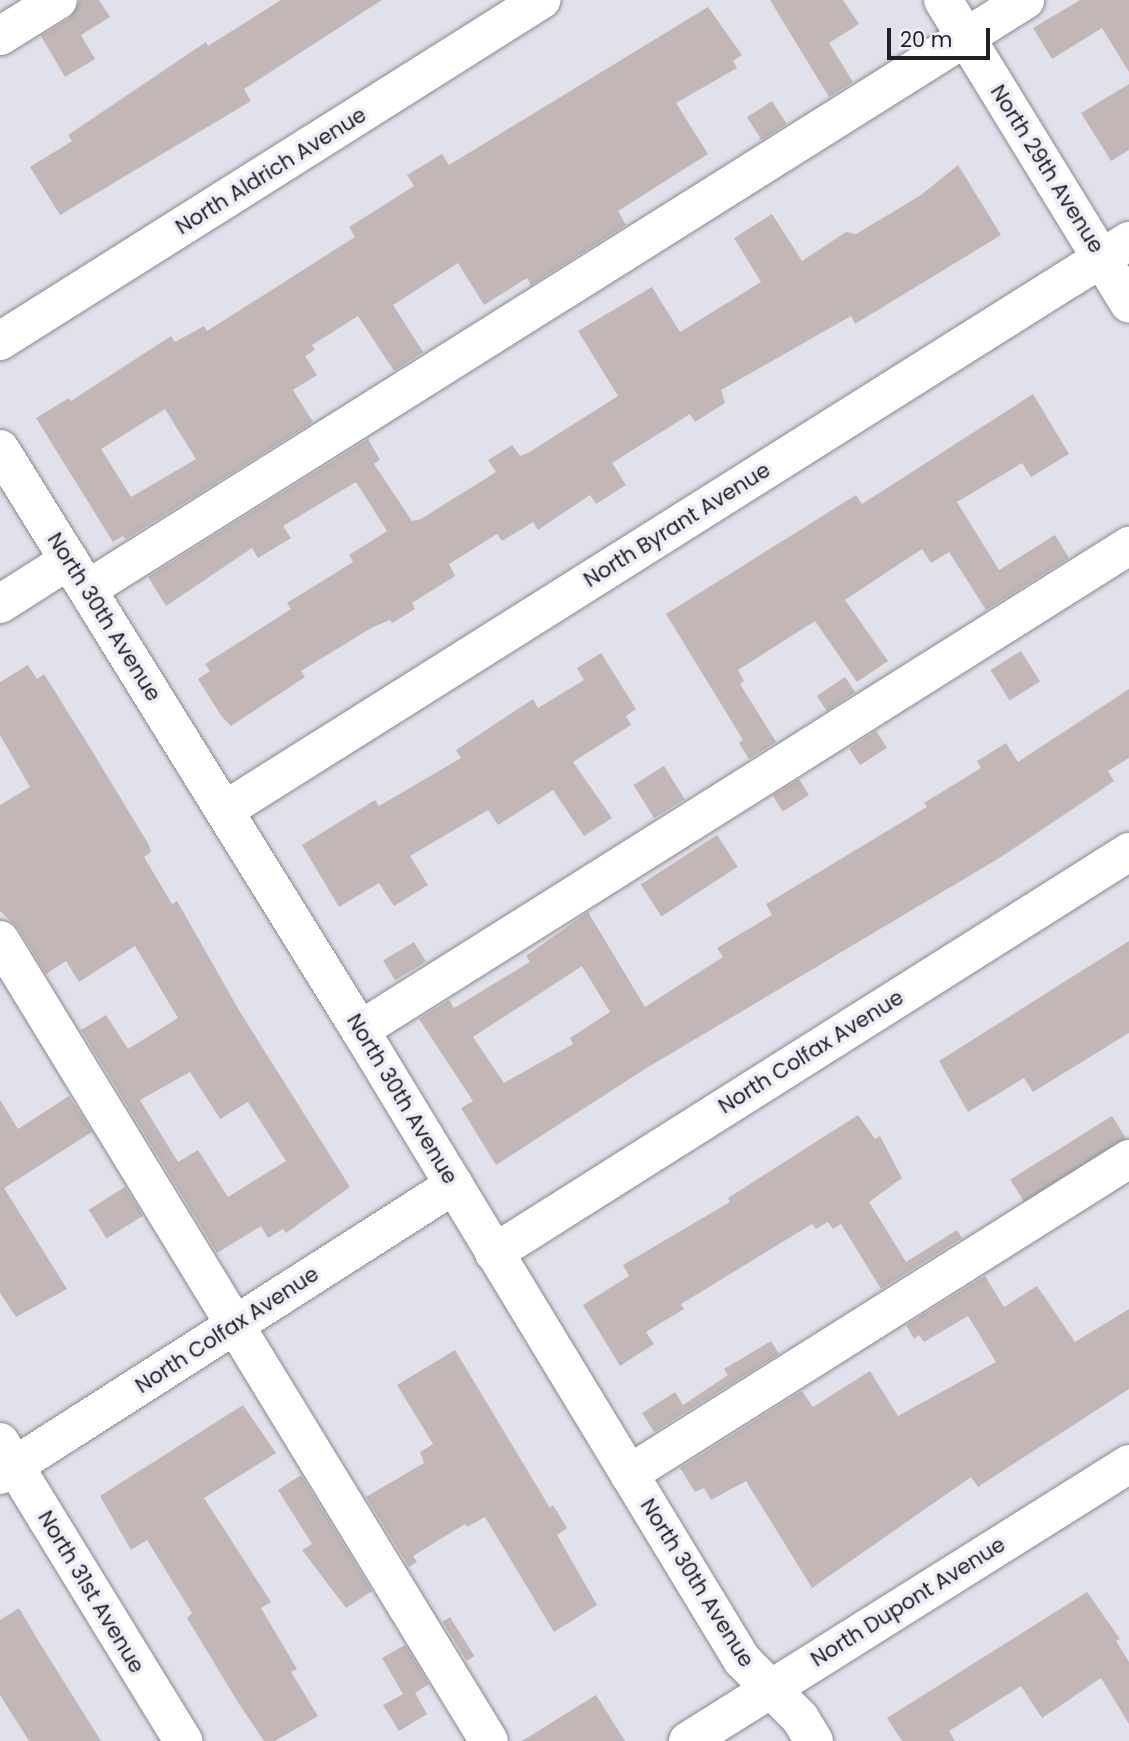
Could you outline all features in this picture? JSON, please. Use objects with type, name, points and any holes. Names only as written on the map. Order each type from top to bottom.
[{"type":"street","points":[[0,36],[58,0]]},
{"type":"street","name":"North Aldrich Avenue","points":[[0,341],[541,0]]},
{"type":"street","name":"North 29th Avenue","points":[[943,0],[965,37],[1115,250],[1129,303]]},
{"type":"street","points":[[0,604],[79,575],[1025,0]]},
{"type":"street","name":"North Byrant Avenue","points":[[225,810],[1115,250]]},
{"type":"street","name":"North 30th Avenue","points":[[0,449],[360,1030],[742,1660],[800,1718],[814,1741]]},
{"type":"street","points":[[360,1030],[1129,546]]},
{"type":"street","name":"North Colfax Avenue","points":[[494,1253],[1129,852]]},
{"type":"street","points":[[0,940],[489,1741]]},
{"type":"street","points":[[629,1474],[1129,1159]]},
{"type":"street","name":"North Colfax Avenue","points":[[5,1461],[236,1325],[454,1185]]},
{"type":"street","name":"North 31st Avenue","points":[[5,1461],[183,1741]]},
{"type":"street","name":"North Dupont Avenue","points":[[688,1741],[1129,1464]]},
{"type":"building","points":[[80,0],[99,0],[110,17],[81,35],[95,59],[65,77],[41,36],[70,18]]},
{"type":"building","points":[[281,0],[382,0],[244,89],[251,101],[60,215],[30,167],[72,141],[68,135],[206,42],[208,46]]},
{"type":"building","points":[[770,0],[843,0],[859,24],[829,43],[853,82],[829,97]]},
{"type":"building","points":[[1080,0],[1129,0],[1129,72],[1102,28],[1052,59],[1033,28]]},
{"type":"building","points":[[708,7],[742,55],[733,61],[737,68],[676,103],[708,154],[618,211],[626,225],[531,285],[527,278],[484,305],[458,263],[393,305],[423,352],[394,371],[358,316],[312,345],[315,350],[305,356],[317,375],[293,390],[313,422],[126,539],[123,536],[113,542],[36,418],[69,398],[71,401],[171,336],[175,342],[204,326],[207,331],[355,237],[349,227],[414,186],[407,175],[442,154],[449,165]],"holes":[[[165,409],[196,459],[131,497],[101,449]]]},
{"type":"building","points":[[1129,84],[1129,150],[1111,161],[1081,113]]},
{"type":"building","points":[[772,101],[787,124],[762,140],[747,117]]},
{"type":"building","points":[[958,165],[1001,235],[855,324],[851,316],[721,390],[725,403],[695,422],[690,414],[612,463],[626,485],[596,504],[590,495],[538,530],[533,522],[502,541],[497,534],[449,564],[455,576],[412,603],[415,609],[392,623],[390,620],[373,627],[301,671],[305,677],[231,726],[222,717],[198,679],[210,671],[205,664],[291,609],[287,603],[353,562],[349,555],[387,531],[356,482],[283,526],[291,538],[258,558],[252,548],[166,606],[148,577],[368,439],[380,460],[374,464],[412,521],[421,519],[496,472],[488,460],[512,445],[520,456],[528,453],[618,396],[578,331],[652,287],[680,332],[761,282],[734,238],[772,214],[802,261],[846,232],[856,234],[921,195]]},
{"type":"building","points":[[1033,394],[1069,454],[1031,477],[1022,463],[957,502],[999,570],[1055,535],[1069,558],[986,610],[949,552],[931,563],[922,549],[845,600],[888,661],[857,682],[815,621],[738,670],[744,681],[740,684],[776,742],[749,759],[739,743],[743,740],[666,614],[856,495],[862,504]]},
{"type":"building","points":[[1021,651],[1040,682],[1010,701],[990,670]]},
{"type":"building","points":[[601,653],[636,709],[626,716],[631,725],[573,762],[612,818],[584,836],[553,790],[498,825],[488,810],[410,856],[428,885],[394,906],[379,883],[339,907],[302,845],[375,800],[379,806],[461,758],[456,750],[533,699],[538,708],[584,680],[577,668]]},
{"type":"building","points":[[28,665],[37,679],[44,674],[149,845],[151,852],[144,857],[172,904],[177,901],[240,1012],[350,1187],[286,1233],[283,1229],[268,1238],[261,1226],[217,1253],[81,1030],[106,1015],[128,1049],[178,1018],[135,946],[79,982],[66,961],[46,974],[19,929],[0,911],[0,805],[30,787],[0,735],[0,682]],"holes":[[[190,1072],[220,1119],[248,1102],[286,1161],[228,1197],[198,1150],[178,1162],[140,1100]]]},
{"type":"building","points":[[845,677],[855,692],[827,711],[817,696]]},
{"type":"building","points":[[1129,689],[1129,758],[1108,771],[1114,781],[1001,857],[645,1069],[496,1165],[461,1108],[473,1101],[419,1019],[449,1000],[454,1008],[530,962],[526,956],[588,912],[645,1007],[723,957],[717,948],[772,915],[766,904],[927,807],[924,803],[981,768],[977,761],[1006,743],[1018,762]],"holes":[[[582,966],[610,1012],[570,1038],[573,1044],[504,1083],[473,1037]]]},
{"type":"building","points":[[876,731],[887,748],[860,765],[849,748]]},
{"type":"building","points":[[664,766],[685,799],[654,818],[633,785]]},
{"type":"building","points":[[799,779],[809,795],[783,812],[773,795]]},
{"type":"building","points":[[717,835],[738,867],[661,916],[641,885]]},
{"type":"building","points":[[1129,941],[1129,1033],[1033,1092],[1024,1078],[968,1112],[939,1061]]},
{"type":"building","points":[[414,942],[426,962],[395,980],[383,961]]},
{"type":"building","points":[[69,1096],[92,1132],[4,1188],[67,1289],[16,1317],[0,1293],[0,1100],[18,1129]]},
{"type":"building","points":[[858,1115],[875,1139],[880,1136],[902,1178],[869,1202],[906,1262],[957,1230],[962,1238],[881,1289],[841,1224],[833,1229],[828,1222],[816,1229],[812,1224],[681,1304],[684,1309],[646,1332],[654,1344],[620,1366],[583,1305],[629,1276],[623,1265],[730,1202],[728,1198]]},
{"type":"building","points":[[1112,1116],[1126,1138],[1024,1202],[1010,1180]]},
{"type":"building","points":[[125,1187],[143,1216],[107,1239],[89,1210]]},
{"type":"building","points":[[985,1276],[1004,1307],[1037,1286],[1075,1342],[1129,1309],[1129,1389],[978,1487],[971,1477],[812,1588],[746,1481],[711,1500],[704,1488],[695,1492],[680,1468],[802,1391],[813,1407],[870,1371],[898,1416],[996,1362],[968,1316],[924,1342],[919,1335],[914,1339],[906,1325]]},
{"type":"building","points":[[771,1341],[779,1354],[654,1432],[642,1413],[675,1392],[683,1405],[728,1375],[724,1369]]},
{"type":"building","points":[[455,1350],[550,1508],[553,1505],[567,1528],[557,1535],[597,1605],[554,1632],[485,1517],[467,1527],[465,1524],[413,1556],[417,1562],[409,1567],[366,1497],[424,1463],[420,1452],[433,1444],[397,1385]]},
{"type":"building","points":[[243,1405],[276,1453],[204,1498],[271,1602],[261,1608],[297,1669],[291,1672],[318,1716],[275,1741],[264,1741],[239,1704],[187,1618],[192,1613],[147,1540],[131,1550],[100,1496]]},
{"type":"building","points":[[301,1475],[372,1591],[346,1608],[302,1550],[312,1544],[278,1490]]},
{"type":"building","points":[[1087,1592],[1120,1639],[1116,1641],[1129,1662],[1129,1724],[1101,1678],[1042,1718],[1021,1686],[949,1731],[955,1741],[902,1741],[887,1718]]},
{"type":"building","points":[[19,1608],[101,1741],[29,1741],[0,1695],[0,1620]]},
{"type":"building","points":[[450,1617],[474,1656],[467,1661],[442,1622]]},
{"type":"building","points":[[405,1645],[429,1684],[415,1693],[427,1714],[399,1731],[383,1705],[403,1694],[382,1658]]},
{"type":"building","points":[[596,1695],[625,1741],[522,1741]]}]
